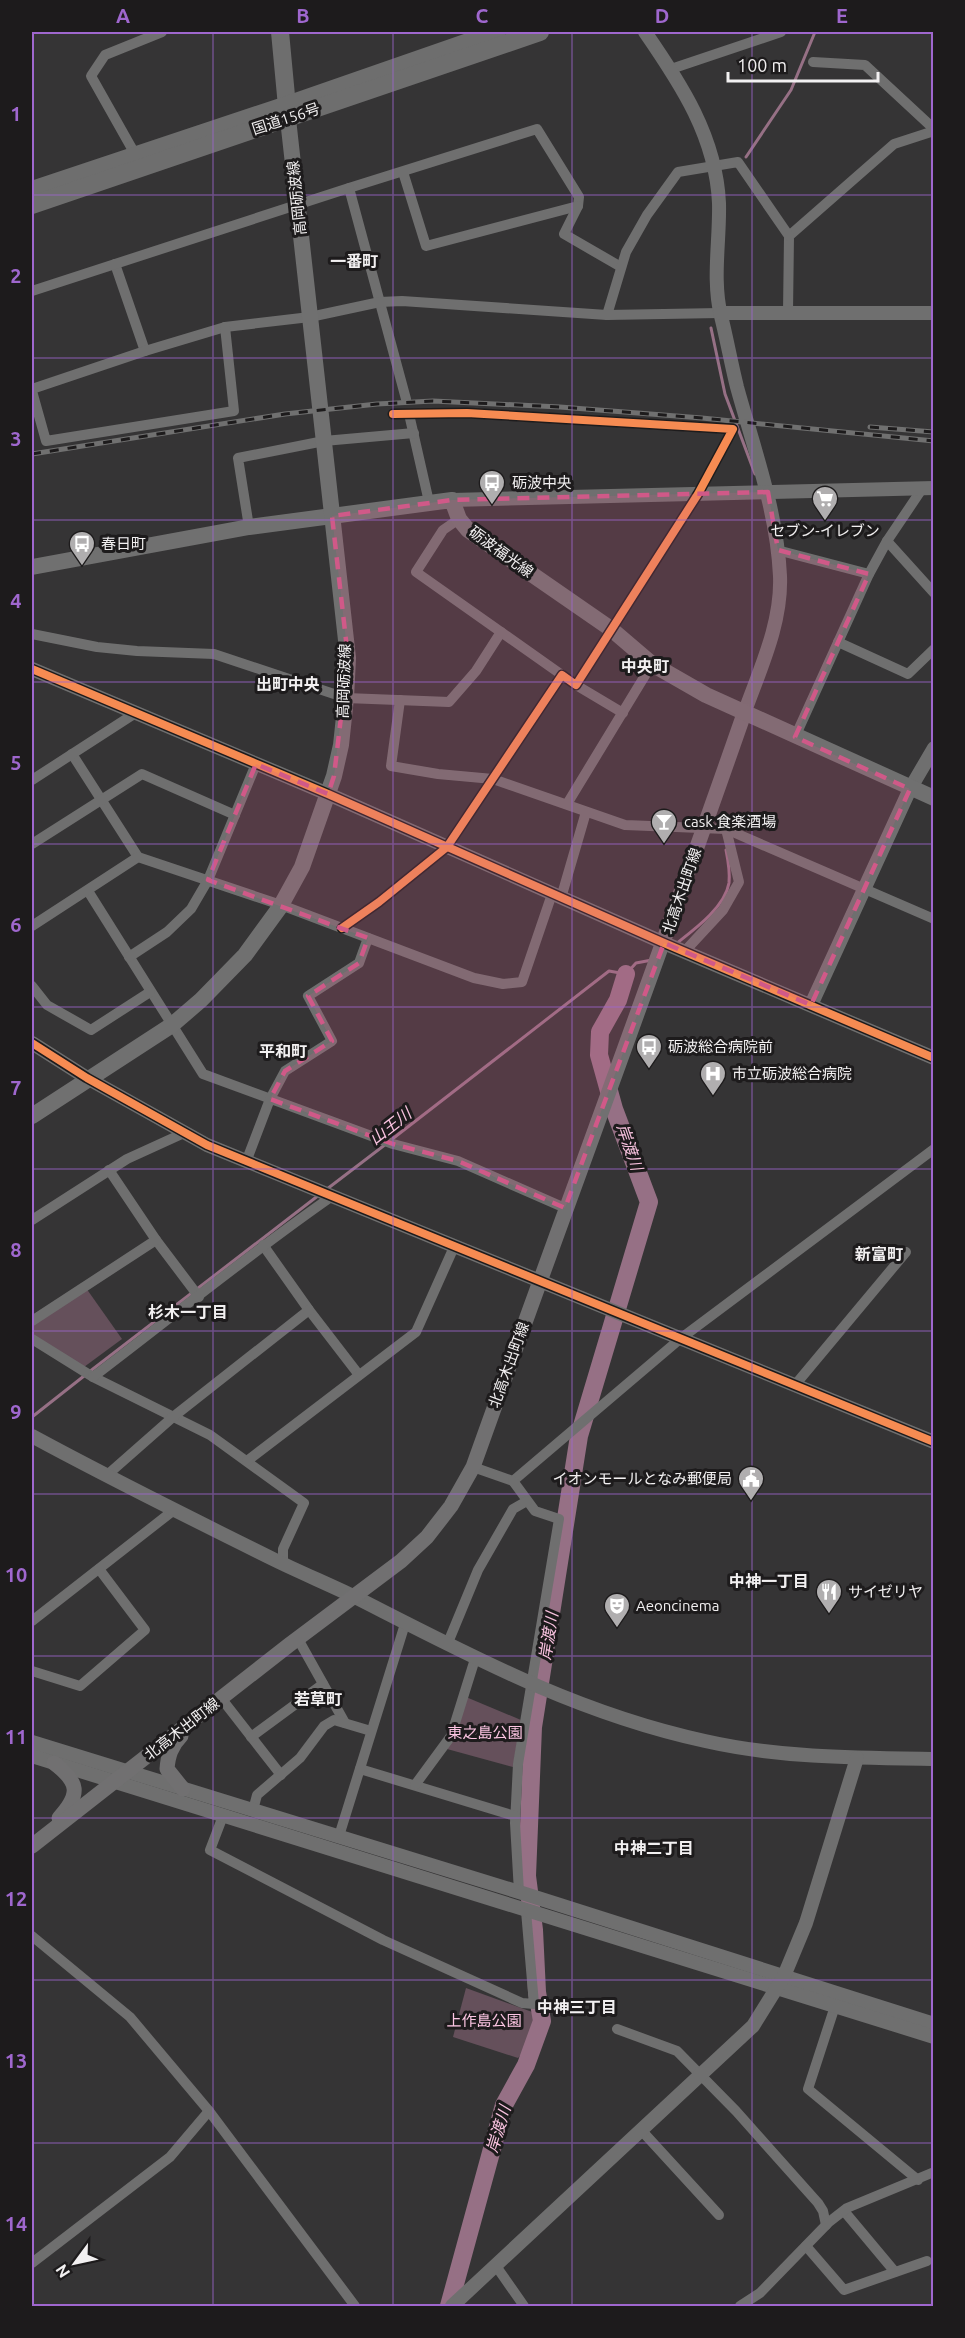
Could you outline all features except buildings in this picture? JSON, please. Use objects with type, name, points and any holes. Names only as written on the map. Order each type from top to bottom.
[{"type":"highway","points":[[280,32],[287,112]]},
{"type":"highway","name":"国道156号","points":[[32,205],[497,32]]},
{"type":"highway","name":"国道156号","points":[[32,190],[135,154],[287,112],[540,32]]},
{"type":"main road","name":"高岡砺波線","points":[[32,1116],[87,1078],[172,1025],[201,1000],[245,955],[281,905],[302,867],[328,794],[340,745],[348,658],[287,112]]},
{"type":"main road","points":[[32,567],[249,527],[452,500]]},
{"type":"main road","name":"砺波福光線","points":[[452,500],[459,519],[468,530],[610,629],[652,664],[706,695],[933,798]]},
{"type":"main road","name":"北高木出町線","points":[[33,1845],[353,1596],[401,1562],[427,1537],[451,1506],[473,1467],[565,1208],[664,943],[745,711]]},
{"type":"main road","points":[[183,1789],[167,1769],[168,1757],[174,1743],[206,1710]]},
{"type":"main road","points":[[33,1845],[67,1809],[75,1795],[74,1782],[69,1774],[54,1763]]},
{"type":"street","points":[[135,154],[91,76],[105,55],[162,32]]},
{"type":"street","points":[[645,32],[686,93],[699,120],[714,165],[719,203],[716,292],[737,386],[768,492],[777,550],[780,577],[778,606],[768,647],[745,711]]},
{"type":"street","points":[[671,69],[781,32]]},
{"type":"street","points":[[789,236],[894,144],[933,130],[865,65],[813,62]]},
{"type":"street","points":[[32,291],[297,204],[537,129],[579,197],[578,206],[564,234],[621,267]]},
{"type":"street","points":[[607,315],[626,252],[647,215],[678,172],[738,162],[789,236],[789,312]]},
{"type":"street","points":[[403,172],[426,246],[578,206]]},
{"type":"street","points":[[349,188],[406,399]]},
{"type":"street","points":[[115,264],[145,351]]},
{"type":"street","points":[[225,327],[234,411],[46,441],[32,390],[145,351],[225,327],[310,317],[380,302],[402,301],[607,315],[789,312],[933,313]]},
{"type":"street","points":[[393,414],[467,413],[733,429],[698,494],[576,685]]},
{"type":"street","points":[[409,414],[429,502]]},
{"type":"street","points":[[249,527],[237,458],[324,441],[414,433]]},
{"type":"street","points":[[452,500],[928,489]]},
{"type":"street","points":[[795,736],[869,574],[887,541],[928,489]]},
{"type":"street","points":[[459,519],[443,530],[416,572],[576,685],[623,713]]},
{"type":"street","points":[[887,541],[933,593]]},
{"type":"street","points":[[777,550],[869,574]]},
{"type":"street","points":[[32,634],[117,649],[214,654],[346,698],[449,702],[476,671],[501,633]]},
{"type":"street","points":[[838,642],[908,674],[933,649]]},
{"type":"street","points":[[567,804],[652,664]]},
{"type":"street","points":[[32,669],[328,794],[556,896],[933,1058]]},
{"type":"street","points":[[342,928],[379,902],[447,847],[562,675]]},
{"type":"street","points":[[400,700],[391,766],[438,774],[493,779],[625,825],[726,829],[933,919]]},
{"type":"street","points":[[32,780],[134,714]]},
{"type":"street","points":[[811,1005],[910,789],[933,748]]},
{"type":"street","points":[[72,754],[138,857],[281,905],[474,978],[503,984],[522,982],[586,812]]},
{"type":"street","points":[[129,957],[175,924],[191,909],[208,880],[256,764]]},
{"type":"street","points":[[32,844],[142,774],[236,815]]},
{"type":"street","points":[[685,951],[723,910],[739,882],[726,829]]},
{"type":"street","points":[[32,926],[138,857]]},
{"type":"street","points":[[88,891],[203,1074],[393,1144],[458,1161],[565,1208]]},
{"type":"street","points":[[246,1161],[270,1098],[285,1071],[332,1041],[308,996],[359,963],[368,938]]},
{"type":"street","points":[[32,986],[47,1005],[91,1030],[150,992]]},
{"type":"street","points":[[32,1043],[87,1078],[184,1133],[246,1161],[933,1442]]},
{"type":"street","points":[[32,1220],[127,1159],[184,1133]]},
{"type":"street","points":[[513,1480],[680,1339],[933,1149]]},
{"type":"street","points":[[109,1170],[156,1240],[199,1297]]},
{"type":"street","points":[[93,1377],[199,1297],[263,1245],[331,1197]]},
{"type":"street","points":[[32,1321],[156,1240]]},
{"type":"street","points":[[263,1245],[359,1375]]},
{"type":"street","points":[[247,1461],[416,1332],[454,1247]]},
{"type":"street","points":[[795,1385],[906,1252]]},
{"type":"street","points":[[106,1476],[173,1417],[309,1310]]},
{"type":"street","points":[[32,1339],[93,1377],[210,1435],[304,1503],[283,1549],[283,1564]]},
{"type":"street","points":[[32,1436],[106,1476],[283,1564],[353,1596],[474,1659],[532,1685],[625,1720],[707,1742],[801,1756],[933,1759]]},
{"type":"street","points":[[473,1467],[513,1480],[535,1511],[560,1519],[518,1764],[515,1816],[519,1892]]},
{"type":"street","points":[[447,1645],[478,1570],[513,1509],[527,1500]]},
{"type":"street","points":[[32,1621],[174,1510]]},
{"type":"street","points":[[32,1671],[80,1686],[145,1630],[99,1569]]},
{"type":"street","points":[[339,1836],[405,1624]]},
{"type":"street","points":[[298,1639],[345,1723]]},
{"type":"street","points":[[415,1785],[451,1736],[474,1659]]},
{"type":"street","points":[[251,1737],[323,1684]]},
{"type":"street","points":[[221,1698],[282,1775]]},
{"type":"street","points":[[253,1810],[257,1796],[300,1758],[324,1726],[334,1720],[372,1731]]},
{"type":"street","points":[[32,1742],[839,1992],[933,2024]]},
{"type":"street","points":[[32,1756],[933,2037]]},
{"type":"street","points":[[457,2304],[753,2026],[784,1976],[806,1923],[857,1758]]},
{"type":"street","points":[[360,1768],[515,1816]]},
{"type":"street","points":[[223,1816],[210,1850],[383,1940],[522,2003],[534,2004],[526,1911]]},
{"type":"street","points":[[32,1936],[130,2017],[209,2111],[355,2307]]},
{"type":"street","points":[[839,1992],[808,2089],[918,2180]]},
{"type":"street","points":[[617,2029],[677,2051],[818,2203],[823,2211],[826,2225]]},
{"type":"street","points":[[32,2263],[170,2157],[209,2111]]},
{"type":"street","points":[[642,2131],[719,2215]]},
{"type":"street","points":[[740,2307],[760,2293],[826,2225],[844,2211],[933,2172]]},
{"type":"street","points":[[844,2211],[895,2272]]},
{"type":"street","points":[[806,2247],[844,2290],[927,2261]]},
{"type":"street","points":[[496,2266],[524,2307]]},
{"type":"highlighted area","points":[[768,492],[778,550],[869,574],[795,737],[910,789],[811,1005],[664,943],[565,1208],[458,1161],[393,1144],[270,1099],[285,1071],[332,1041],[308,996],[359,963],[368,938],[208,880],[256,764],[328,794],[334,776],[348,658],[332,516],[452,500]]},
{"type":"green space","points":[[86,1288],[122,1339],[84,1367],[32,1335],[32,1324]]},
{"type":"green space","name":"東之島公園","points":[[466,1697],[521,1720],[513,1767],[447,1749]]},
{"type":"green space","name":"上作島公園","points":[[466,1988],[535,2013],[528,2047],[518,2058],[453,2037]]},
{"type":"waterway","points":[[746,157],[791,90],[815,32]]},
{"type":"waterway","points":[[711,328],[725,394],[755,474]]},
{"type":"waterway","name":"山王川","points":[[677,943],[708,917],[722,901],[729,883],[726,850]]},
{"type":"waterway","name":"山王川","points":[[391,1140],[609,971],[626,974],[636,963],[652,960]]},
{"type":"waterway","name":"岸渡川","points":[[449,2306],[504,2105],[526,2065],[542,2021],[537,1992],[534,1930],[527,1876],[533,1727],[579,1436],[649,1202],[614,1109],[599,1055],[600,1032],[618,1000],[626,974]]},
{"type":"waterway","name":"山王川","points":[[327,1189],[386,1144]]},
{"type":"waterway","name":"山王川","points":[[89,1372],[319,1195]]},
{"type":"waterway","name":"山王川","points":[[32,1417],[84,1376]]},
{"type":"railway","points":[[32,454],[285,414],[377,404],[433,401],[560,407],[702,418],[934,441]]},
{"type":"railway","points":[[870,427],[934,432]]},
{"type":"cycle path","points":[[342,928],[379,902],[447,847],[562,675],[576,685],[698,494],[733,429],[467,413],[393,414]]},
{"type":"cycle path","points":[[32,669],[328,794],[664,943],[934,1058]]},
{"type":"cycle path","points":[[32,1043],[87,1078],[207,1145],[934,1442]]},
{"type":"place","name":"砺波中央","points":[[492,506]]},
{"type":"place","name":"セブン-イレブン","points":[[825,522]]},
{"type":"place","name":"春日町","points":[[82,567]]},
{"type":"place","name":"cask 食楽酒場","points":[[664,845]]},
{"type":"place","name":"砺波総合病院前","points":[[649,1070]]},
{"type":"place","name":"市立砺波総合病院","points":[[713,1097]]},
{"type":"place","name":"イオンモールとなみ郵便局","points":[[751,1502]]},
{"type":"place","name":"サイゼリヤ","points":[[829,1615]]},
{"type":"place","name":"Aeoncinema","points":[[617,1629]]},
{"type":"district","name":"一番町","points":[[354,261]]},
{"type":"district","name":"中央町","points":[[645,666]]},
{"type":"district","name":"出町中央","points":[[288,684]]},
{"type":"district","name":"平和町","points":[[283,1051]]},
{"type":"district","name":"新富町","points":[[879,1254]]},
{"type":"district","name":"杉木一丁目","points":[[188,1312]]},
{"type":"district","name":"中神一丁目","points":[[769,1581]]},
{"type":"district","name":"若草町","points":[[318,1699]]},
{"type":"district","name":"中神二丁目","points":[[654,1848]]},
{"type":"district","name":"中神三丁目","points":[[577,2007]]}]
